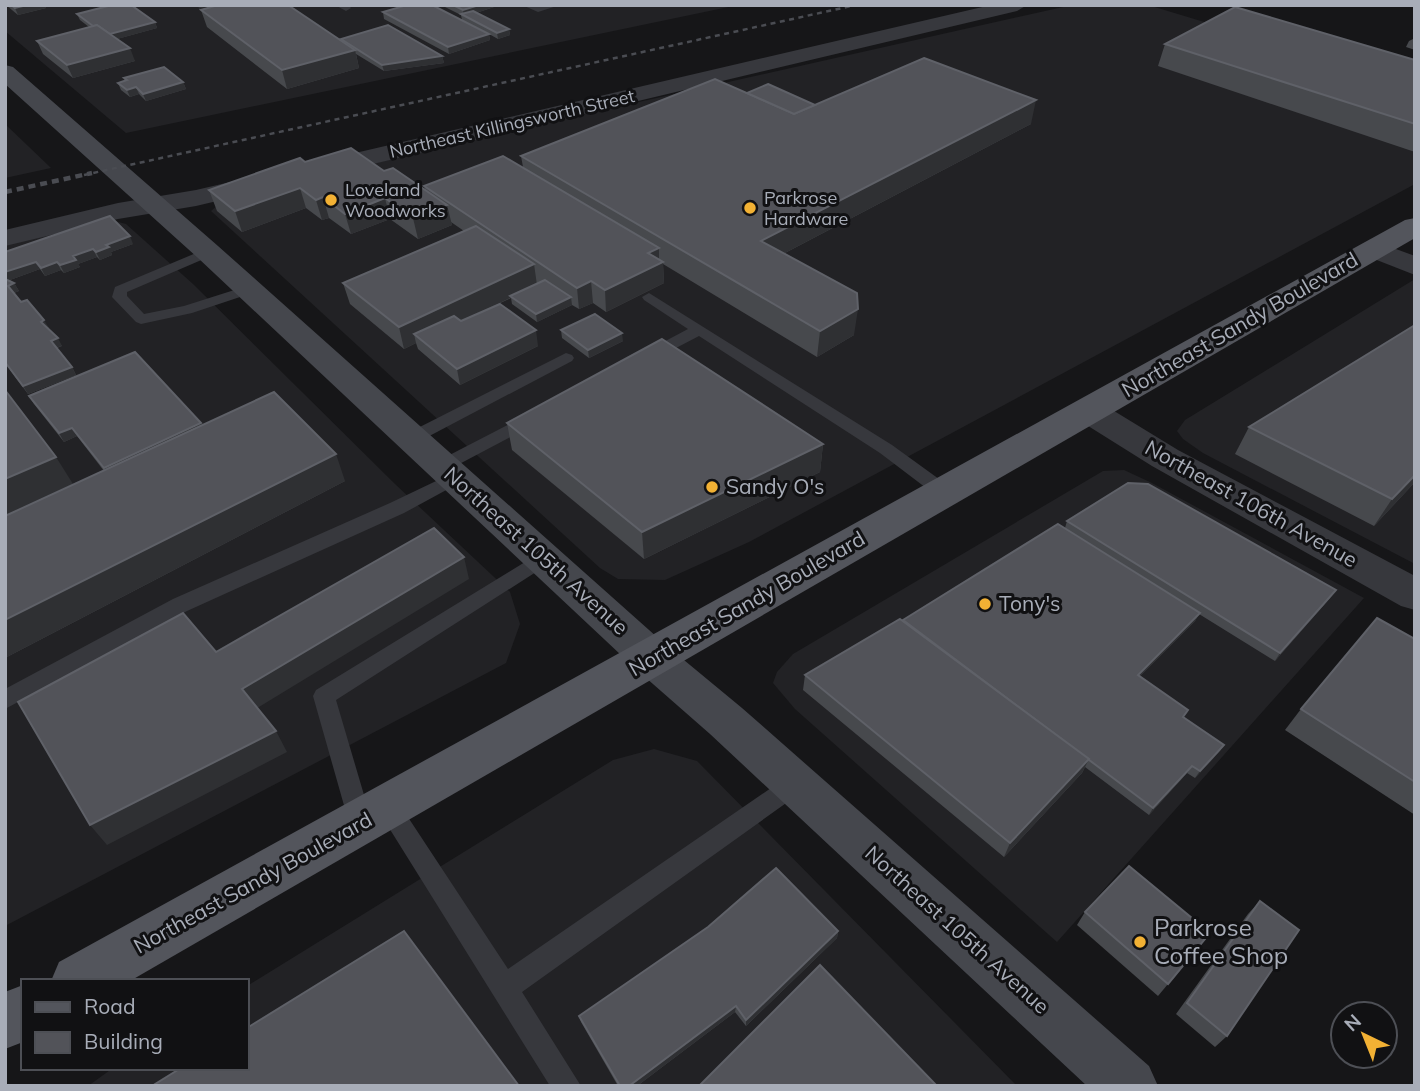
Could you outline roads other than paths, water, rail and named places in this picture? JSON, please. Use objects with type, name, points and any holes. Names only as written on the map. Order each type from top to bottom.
[{"type":"main road","name":"Northeast Sandy Boulevard","points":[[82,979],[1415,226]]},
{"type":"main road","points":[[5,1022],[21,1013]]},
{"type":"street","name":"Northeast Killingsworth Street","points":[[5,238],[196,198],[1017,5]]},
{"type":"street","name":"Northeast 105th Avenue","points":[[5,72],[156,205],[652,658],[795,783],[1129,1086]]},
{"type":"street","points":[[1374,249],[1415,265]]},
{"type":"street","name":"Northeast 106th Avenue","points":[[1089,411],[1165,458],[1415,595]]},
{"type":"lane","points":[[527,5],[538,9],[555,5]]},
{"type":"lane","points":[[208,252],[134,282],[120,290],[119,297],[141,319],[187,310],[247,290]]},
{"type":"lane","points":[[649,297],[886,449],[944,492]]},
{"type":"lane","points":[[626,368],[700,329]]},
{"type":"lane","points":[[412,438],[566,358]]},
{"type":"lane","points":[[5,700],[180,604],[397,508],[540,414]]},
{"type":"lane","points":[[543,558],[324,696],[374,815],[504,988],[567,1086]]},
{"type":"lane","points":[[504,988],[795,783]]},
{"type":"railway","points":[[84,175],[856,5]]},
{"type":"railway","points":[[5,192],[92,173]]},
{"type":"place","name":"Loveland Woodworks","points":[[331,200]]},
{"type":"place","name":"Parkrose Hardware","points":[[750,208]]},
{"type":"place","name":"Sandy O's","points":[[712,487]]},
{"type":"place","name":"Tony's","points":[[985,604]]},
{"type":"place","name":"Parkrose Coffee Shop","points":[[1140,942]]}]
